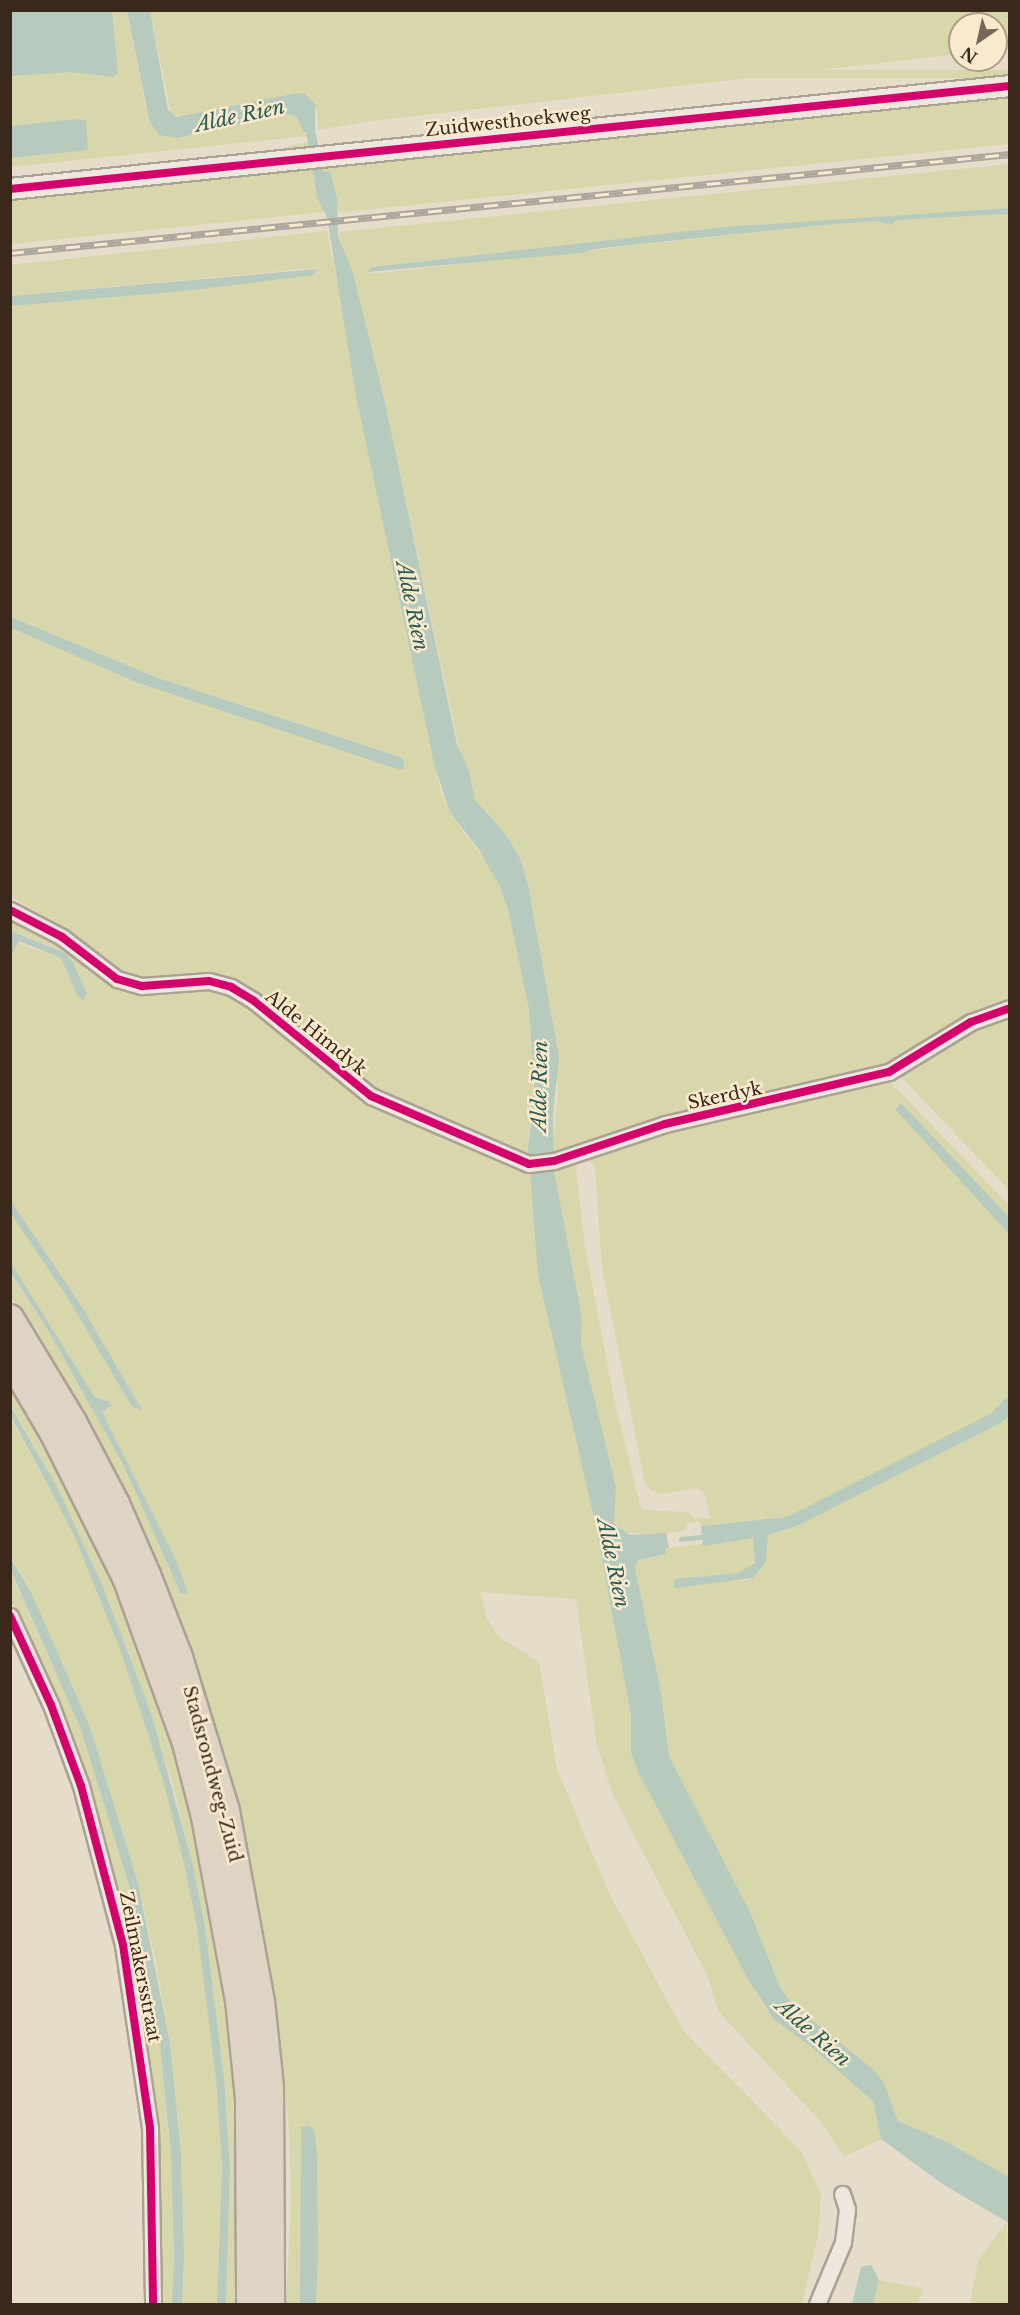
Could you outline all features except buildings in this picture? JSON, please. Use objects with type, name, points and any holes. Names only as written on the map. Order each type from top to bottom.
[{"type":"highway","name":"Stadsrondweg-Zuid","points":[[10,1318],[73,1422],[139,1554],[179,1657],[226,1810],[261,2001],[270,2087],[273,2161],[271,2304]]},
{"type":"highway","name":"Stadsrondweg-Zuid","points":[[10,1359],[54,1434],[127,1580],[186,1743],[205,1817],[239,2000],[249,2098],[250,2304]]},
{"type":"street","name":"Zuidwesthoekweg","points":[[10,189],[1010,86]]},
{"type":"street","name":"Alde Himdyk","points":[[10,910],[62,937],[117,980],[142,986],[209,981],[231,987],[254,1002],[371,1096],[467,1135],[515,1160],[542,1163],[577,1153]]},
{"type":"street","name":"Skerdyk","points":[[577,1153],[665,1124],[889,1072],[971,1022],[1010,1008]]},
{"type":"street","name":"Zeilmakersstraat","points":[[10,1616],[51,1705],[81,1786],[123,1946],[150,2128],[153,2304]]},
{"type":"street","points":[[817,2304],[843,2242],[847,2209],[842,2194]]},
{"type":"shaded area","points":[[1009,10],[1010,49],[1008,49],[1008,12],[948,12],[948,55],[363,122],[318,130],[317,111],[305,94],[297,93],[182,117],[171,114],[150,11]]},
{"type":"shaded area","points":[[11,11],[127,11],[146,108],[177,138],[287,114],[297,117],[307,136],[11,167],[11,158],[90,147],[41,123],[11,126]]},
{"type":"shaded area","points":[[313,70],[948,70],[948,72],[1008,72],[1009,70],[1009,78],[313,78]]},
{"type":"shaded area","points":[[1009,94],[1009,144],[343,212],[338,210],[322,163]]},
{"type":"shaded area","points":[[309,142],[311,151],[18,218],[16,210]]},
{"type":"shaded area","points":[[313,164],[313,180],[324,212],[11,244],[11,196]]},
{"type":"shaded area","points":[[1009,164],[1009,208],[724,227],[373,267],[369,274],[835,224],[878,221],[889,225],[895,220],[1009,214],[1009,1003],[890,1065],[552,1154],[558,1087],[552,1017],[528,884],[519,856],[504,832],[475,800],[469,770],[462,762],[386,407],[339,232]]},
{"type":"shaded area","points":[[327,231],[441,793],[463,831],[492,868],[508,909],[529,1009],[535,1093],[528,1134],[530,1158],[378,1094],[234,981],[218,974],[143,977],[125,974],[76,935],[11,897],[11,628],[138,683],[400,770],[403,758],[158,678],[11,617],[11,306],[184,291],[317,272],[315,268],[11,296],[11,265]]},
{"type":"shaded area","points":[[11,918],[54,940],[118,987],[216,988],[228,993],[371,1105],[466,1141],[518,1169],[532,1170],[538,1275],[596,1527],[631,1715],[631,1752],[637,1770],[761,2002],[774,2020],[809,2045],[873,2101],[881,2139],[844,2157],[821,2122],[718,2011],[708,1977],[613,1795],[597,1746],[576,1599],[480,1592],[487,1619],[499,1637],[539,1662],[557,1769],[608,1891],[683,2030],[801,2151],[821,2194],[818,2235],[802,2304],[316,2304],[318,2259],[309,2126],[301,2128],[300,2304],[286,2304],[291,2202],[289,2129],[276,2016],[252,1873],[221,1756],[33,1333],[11,1297],[10,1273],[49,1332],[123,1464],[181,1594],[188,1593],[178,1564],[102,1412],[107,1407],[90,1391],[11,1263],[11,1214],[69,1300],[132,1407],[142,1410],[84,1310],[11,1201],[10,956],[15,942],[61,958],[77,995],[87,993],[73,962],[50,946],[11,931]]},
{"type":"shaded area","points":[[1009,1017],[1009,1190],[899,1075],[971,1031]]},
{"type":"shaded area","points":[[887,1079],[1009,1205],[1009,1217],[901,1104],[894,1107],[1009,1234],[1009,1395],[990,1414],[787,1517],[701,1526],[699,1522],[687,1523],[686,1530],[662,1534],[622,1533],[614,1525],[616,1487],[581,1344],[582,1318],[553,1167],[575,1161],[585,1247],[615,1404],[640,1505],[644,1510],[688,1512],[694,1518],[711,1518],[704,1493],[697,1488],[661,1494],[652,1491],[645,1483],[602,1268],[595,1168],[587,1157],[668,1132]]},
{"type":"shaded area","points":[[10,1378],[67,1478],[125,1607],[191,1805],[216,1920],[237,2076],[237,2304],[226,2304],[230,2166],[224,2078],[205,1926],[192,1862],[172,1782],[127,1649],[57,1487],[11,1405]]},
{"type":"shaded area","points":[[10,1416],[73,1533],[121,1652],[164,1784],[184,1864],[197,1927],[216,2079],[222,2166],[217,2304],[182,2304],[184,2257],[181,2154],[170,2043],[155,1958],[138,1883],[90,1727],[32,1594],[11,1557]]},
{"type":"shaded area","points":[[1009,1416],[1009,2177],[947,2142],[898,2121],[884,2083],[874,2070],[792,2004],[780,1987],[750,1912],[669,1756],[661,1692],[635,1568],[638,1560],[666,1554],[665,1549],[750,1537],[754,1540],[756,1556],[751,1567],[739,1573],[675,1579],[744,1581],[753,1578],[766,1562],[767,1535],[797,1526]]},
{"type":"shaded area","points":[[10,1571],[81,1730],[129,1885],[160,2045],[171,2154],[174,2257],[172,2304],[159,2304],[157,2128],[130,1944],[87,1784],[57,1702],[11,1601]]},
{"type":"shaded area","points":[[1007,2222],[1009,2304],[970,2304],[978,2260]]},
{"type":"shaded area","points":[[879,2280],[924,2289],[917,2304],[873,2304]]},
{"type":"water","points":[[11,10],[112,11],[118,73],[113,77],[71,72],[11,76]]},
{"type":"water","name":"Alde Rien","points":[[127,11],[150,11],[168,110],[176,117],[297,93],[305,94],[315,104],[315,131],[324,172],[330,171],[337,198],[338,235],[353,273],[386,407],[457,745],[469,770],[475,800],[504,832],[519,856],[528,884],[559,1057],[553,1115],[554,1171],[582,1318],[581,1344],[616,1487],[614,1524],[630,1535],[666,1533],[669,1548],[665,1549],[666,1554],[638,1560],[635,1568],[661,1692],[669,1756],[750,1912],[780,1987],[792,2004],[874,2070],[884,2083],[898,2121],[947,2142],[1009,2177],[1009,2223],[944,2185],[881,2139],[873,2101],[809,2045],[774,2020],[748,1979],[637,1770],[631,1752],[631,1715],[596,1527],[538,1275],[528,1145],[535,1093],[529,1009],[508,909],[499,885],[480,851],[450,812],[435,767],[356,396],[327,217],[317,197],[306,132],[303,132],[297,117],[287,114],[177,138],[160,135],[150,123]]},
{"type":"water","points":[[79,119],[86,121],[88,150],[11,158],[11,126]]},
{"type":"water","points":[[1009,208],[1009,214],[896,220],[891,225],[878,221],[835,224],[594,249],[581,253],[367,272],[373,267],[724,227]]},
{"type":"water","points":[[317,269],[314,275],[184,291],[11,306],[11,296]]},
{"type":"water","points":[[11,617],[158,678],[403,758],[404,768],[400,770],[138,683],[11,628]]},
{"type":"water","points":[[11,931],[65,953],[73,962],[87,993],[83,1001],[77,995],[61,958],[19,941],[11,956]]},
{"type":"water","points":[[901,1103],[1009,1217],[1009,1234],[895,1109]]},
{"type":"water","points":[[11,1201],[84,1310],[142,1410],[132,1407],[69,1300],[11,1214]]},
{"type":"water","points":[[11,1263],[95,1397],[109,1402],[111,1406],[102,1412],[178,1564],[188,1594],[181,1594],[123,1464],[49,1332],[11,1273]]},
{"type":"water","points":[[1009,1395],[1009,1416],[1002,1422],[797,1526],[768,1535],[766,1562],[753,1578],[674,1588],[675,1579],[738,1573],[755,1563],[753,1538],[703,1546],[701,1526],[787,1517],[990,1414]]},
{"type":"water","points":[[10,1405],[57,1487],[103,1587],[152,1716],[192,1862],[205,1926],[224,2078],[230,2166],[226,2304],[217,2304],[222,2166],[216,2079],[197,1927],[184,1864],[164,1784],[121,1652],[73,1533],[11,1416]]},
{"type":"water","points":[[10,1557],[32,1594],[90,1727],[138,1883],[170,2043],[181,2154],[184,2257],[182,2304],[172,2304],[174,2257],[171,2154],[160,2045],[129,1885],[81,1730],[11,1571]]},
{"type":"water","points":[[309,2126],[314,2130],[317,2153],[316,2304],[300,2304],[301,2127]]},
{"type":"water","points":[[871,2265],[879,2280],[873,2304],[852,2304],[861,2267]]},
{"type":"waterway","points":[[681,1539],[700,1537]]},
{"type":"railway","points":[[10,253],[1010,154]]},
{"type":"cycle path","points":[[10,189],[1010,86]]},
{"type":"cycle path","points":[[10,910],[62,937],[117,979],[142,986],[209,981],[231,987],[254,1001],[371,1096],[529,1164],[554,1161],[665,1124],[889,1072],[971,1022],[1010,1008]]},
{"type":"cycle path","points":[[10,1616],[51,1705],[81,1786],[123,1945],[150,2128],[153,2304]]}]
